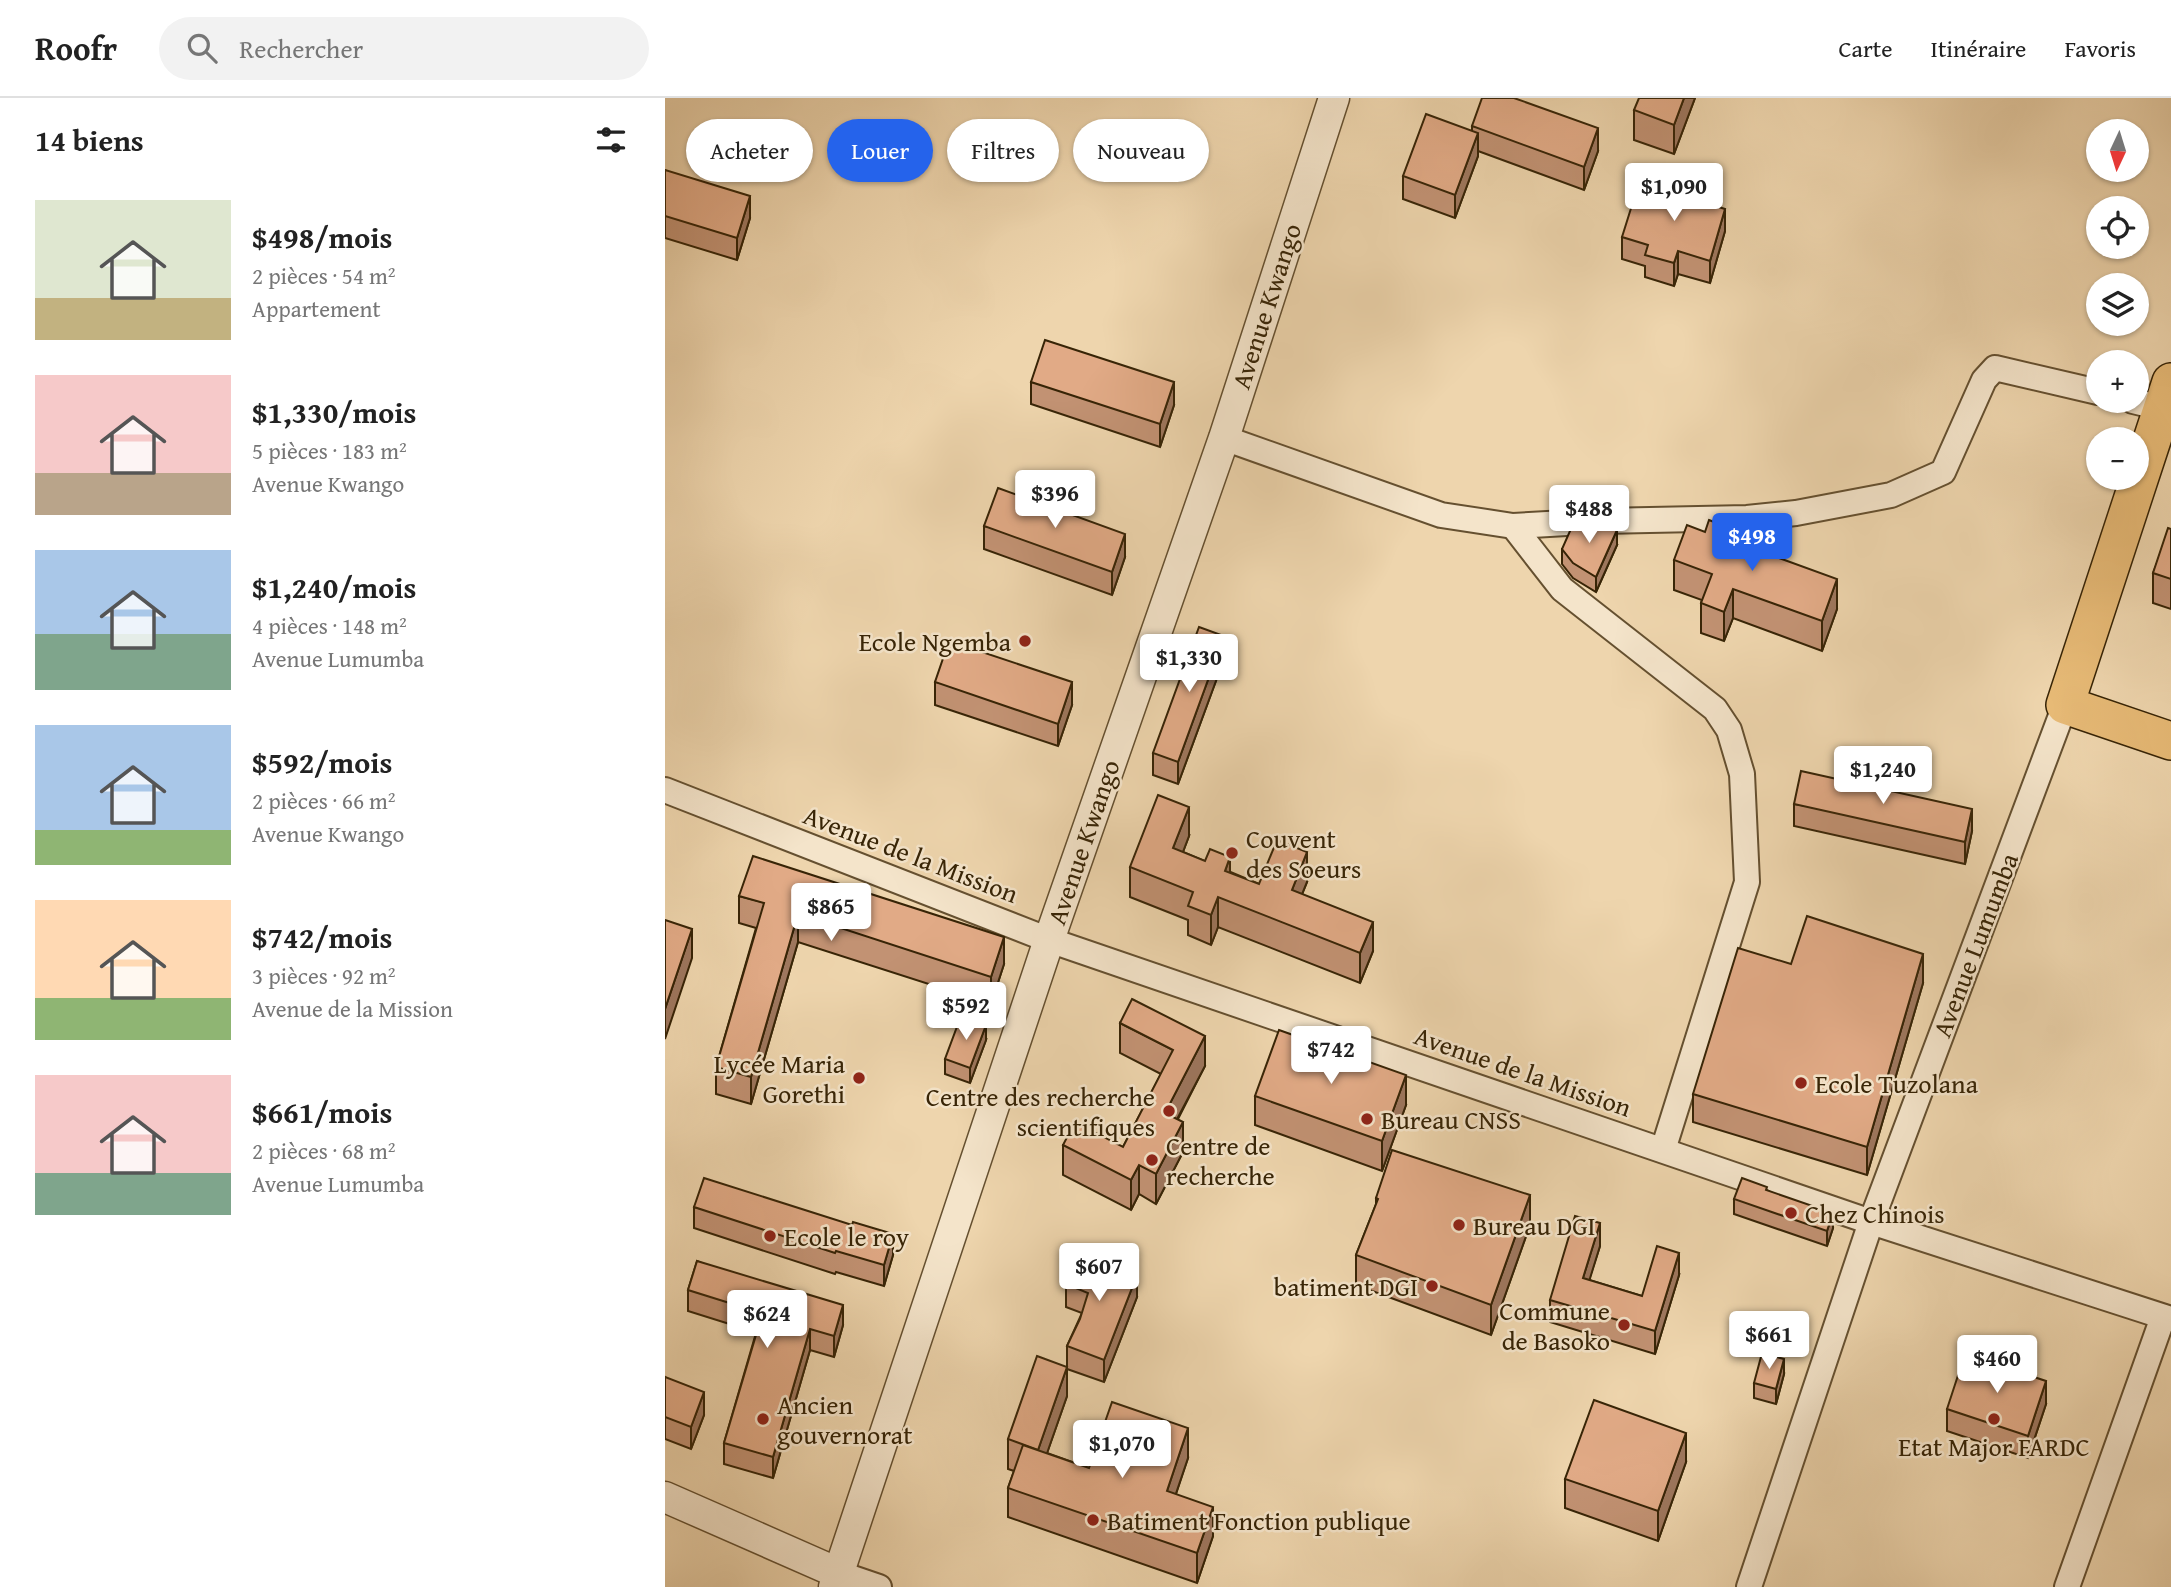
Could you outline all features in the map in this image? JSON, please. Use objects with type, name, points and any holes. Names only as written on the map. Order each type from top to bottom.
[{"type":"main road","name":"Avenue Lumumba","points":[[2065,705],[2155,397]]},
{"type":"main road","points":[[2065,705],[2171,741]]},
{"type":"street","name":"Avenue Kwango","points":[[836,1580],[1049,940],[1223,438],[1334,98]]},
{"type":"street","points":[[1223,438],[1441,515],[1513,526],[1748,518],[1796,513],[1891,495],[1943,472],[1984,380],[1995,368],[2086,389]]},
{"type":"street","points":[[1513,526],[1562,589],[1715,709],[1729,730],[1742,774],[1747,882],[1663,1150]]},
{"type":"street","name":"Avenue Lumumba","points":[[1749,1587],[1871,1222],[2065,705]]},
{"type":"street","name":"Avenue de la Mission","points":[[665,790],[1049,940],[1871,1222],[2167,1318]]},
{"type":"street","points":[[2067,1587],[2167,1318]]},
{"type":"street","points":[[665,1497],[836,1580],[879,1587]]},
{"type":"building","points":[[1482,98],[1514,98],[1598,128],[1584,167],[1472,126]]},
{"type":"building","points":[[1639,98],[1684,98],[1674,125],[1634,110]]},
{"type":"building","points":[[1426,114],[1478,133],[1455,195],[1403,176]]},
{"type":"building","points":[[665,170],[686,176],[686,182],[704,182],[750,196],[737,238],[665,216]]},
{"type":"building","points":[[1671,179],[1699,187],[1696,200],[1725,209],[1710,261],[1678,251],[1674,263],[1645,255],[1648,245],[1622,237],[1638,186],[1667,195]]},
{"type":"building","points":[[1045,340],[1174,382],[1160,424],[1031,382]]},
{"type":"building","points":[[998,488],[1125,534],[1112,572],[984,526]]},
{"type":"building","points":[[1709,520],[1739,532],[1735,542],[1837,579],[1822,621],[1733,589],[1724,612],[1701,603],[1712,574],[1674,560],[1687,525],[1705,532]]},
{"type":"building","points":[[1597,521],[1617,530],[1596,577],[1573,563],[1562,549],[1574,522]]},
{"type":"building","points":[[2168,528],[2171,529],[2171,579],[2153,573]]},
{"type":"building","points":[[1199,627],[1224,636],[1178,762],[1153,753]]},
{"type":"building","points":[[949,641],[1072,682],[1058,724],[935,682]]},
{"type":"building","points":[[1801,771],[1972,809],[1965,842],[1794,804]]},
{"type":"building","points":[[1158,795],[1189,807],[1173,848],[1205,861],[1210,849],[1230,857],[1225,871],[1259,884],[1277,840],[1307,852],[1292,890],[1373,922],[1360,953],[1218,897],[1211,915],[1188,906],[1193,892],[1130,867]]},
{"type":"building","points":[[753,856],[1004,937],[991,977],[798,914],[751,1077],[716,1067],[764,903],[739,896]]},
{"type":"building","points":[[1807,916],[1923,954],[1867,1147],[1693,1094],[1738,948],[1791,964]]},
{"type":"building","points":[[665,920],[692,929],[665,1009]]},
{"type":"building","points":[[1132,999],[1205,1036],[1165,1113],[1183,1122],[1156,1174],[1139,1165],[1131,1180],[1063,1145],[1075,1122],[1123,1147],[1173,1050],[1120,1023]]},
{"type":"building","points":[[961,1016],[986,1025],[970,1068],[945,1059]]},
{"type":"building","points":[[1279,1030],[1406,1075],[1382,1141],[1255,1096]]},
{"type":"building","points":[[1392,1150],[1530,1195],[1491,1305],[1356,1255],[1378,1199],[1376,1198]]},
{"type":"building","points":[[704,1178],[852,1225],[853,1222],[893,1234],[884,1265],[836,1251],[835,1253],[694,1207]]},
{"type":"building","points":[[1742,1178],[1767,1187],[1766,1190],[1833,1213],[1827,1231],[1734,1199]]},
{"type":"building","points":[[1575,1216],[1600,1223],[1583,1278],[1642,1296],[1657,1246],[1679,1253],[1655,1331],[1550,1300]]},
{"type":"building","points":[[1078,1252],[1137,1275],[1104,1360],[1067,1346],[1080,1319],[1088,1293],[1066,1284]]},
{"type":"building","points":[[697,1261],[843,1305],[834,1336],[810,1329],[773,1457],[724,1443],[764,1308],[741,1300],[739,1306],[688,1290]]},
{"type":"building","points":[[1762,1353],[1784,1359],[1776,1389],[1754,1383]]},
{"type":"building","points":[[1965,1354],[2046,1381],[2028,1436],[1947,1409]]},
{"type":"building","points":[[1037,1356],[1067,1367],[1038,1450],[1008,1439]]},
{"type":"building","points":[[665,1377],[704,1392],[691,1427],[665,1417]]},
{"type":"building","points":[[1594,1400],[1686,1433],[1658,1511],[1565,1479]]},
{"type":"building","points":[[1112,1402],[1188,1428],[1167,1491],[1213,1507],[1197,1553],[1008,1488],[1023,1445],[1089,1468]]},
{"type":"place","name":"Ecole Ngemba","points":[[1025,641]]},
{"type":"place","name":"Couvent des Soeurs","points":[[1232,853]]},
{"type":"place","name":"Lycée Maria Gorethi","points":[[859,1078]]},
{"type":"place","name":"Ecole Tuzolana","points":[[1801,1083]]},
{"type":"place","name":"Centre des recherche scientifiques","points":[[1169,1111]]},
{"type":"place","name":"Bureau CNSS","points":[[1367,1119]]},
{"type":"place","name":"Centre de recherche","points":[[1152,1160]]},
{"type":"place","name":"Chez Chinois","points":[[1791,1213]]},
{"type":"place","name":"Bureau DGI","points":[[1459,1225]]},
{"type":"place","name":"Ecole le roy","points":[[770,1236]]},
{"type":"place","name":"batiment DGI","points":[[1432,1286]]},
{"type":"place","name":"Commune de Basoko","points":[[1624,1325]]},
{"type":"place","name":"Ancien gouvernorat","points":[[763,1419]]},
{"type":"place","name":"Etat Major FARDC","points":[[1994,1419]]},
{"type":"place","name":"Batiment Fonction publique","points":[[1093,1520]]}]
